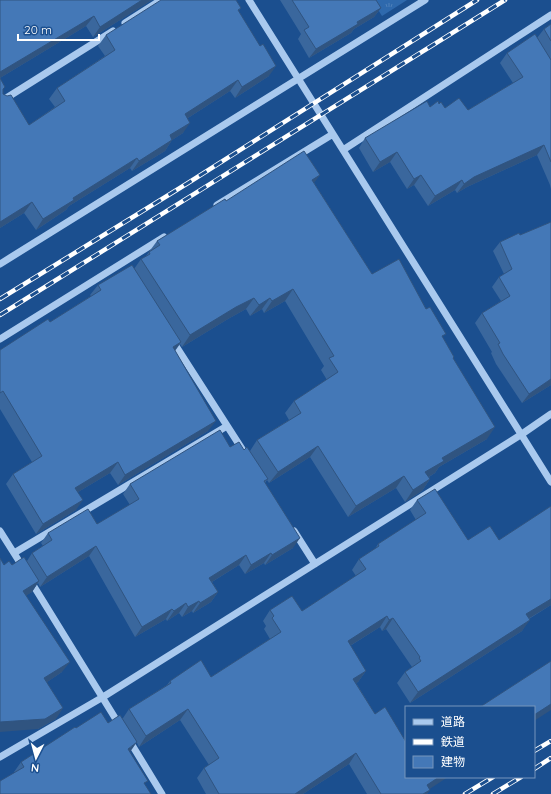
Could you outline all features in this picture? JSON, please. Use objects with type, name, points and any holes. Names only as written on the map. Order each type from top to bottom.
[{"type":"street","points":[[0,102],[161,0]]},
{"type":"street","points":[[249,0],[551,482]]},
{"type":"street","points":[[0,264],[425,0]]},
{"type":"street","points":[[343,150],[551,15]]},
{"type":"street","points":[[526,31],[530,37]]},
{"type":"street","points":[[210,208],[333,134]]},
{"type":"street","points":[[0,339],[170,234]]},
{"type":"street","points":[[122,263],[126,269]]},
{"type":"street","points":[[168,335],[244,452]]},
{"type":"street","points":[[0,757],[103,698],[522,434],[551,414]]},
{"type":"street","points":[[14,553],[227,426]]},
{"type":"street","points":[[290,525],[315,564]]},
{"type":"street","points":[[0,531],[162,794]]},
{"type":"green space","points":[[372,0],[407,0],[382,16]]},
{"type":"building","points":[[0,0],[142,0],[100,27],[94,16],[0,72]]},
{"type":"building","points":[[161,0],[236,0],[241,8],[238,10],[260,46],[263,44],[276,66],[242,87],[238,80],[185,114],[190,123],[170,135],[172,140],[139,161],[137,158],[73,198],[74,200],[43,219],[32,202],[0,222],[0,78],[5,87],[3,89],[3,94],[7,96],[11,95],[29,125],[65,101],[57,88],[115,50],[106,35]]},
{"type":"building","points":[[292,0],[376,0],[381,8],[357,22],[358,24],[316,49],[304,30],[309,27]]},
{"type":"building","points":[[551,24],[551,41],[544,29]]},
{"type":"building","points":[[535,34],[551,60],[551,162],[544,145],[474,177],[464,184],[462,180],[435,196],[421,175],[414,179],[397,152],[380,162],[365,138],[427,101],[430,107],[438,101],[439,104],[441,102],[445,108],[459,98],[468,110],[523,77],[507,53]]},
{"type":"building","points":[[304,151],[320,175],[312,180],[372,274],[399,259],[426,309],[430,307],[446,334],[442,336],[454,357],[453,358],[495,427],[442,458],[444,461],[425,472],[430,479],[413,490],[404,476],[356,506],[318,446],[278,472],[257,440],[301,413],[294,401],[338,372],[329,358],[334,356],[293,289],[272,301],[270,298],[259,305],[254,298],[236,307],[190,335],[141,259],[150,254],[149,252],[160,245],[157,241],[225,199],[226,201]]},
{"type":"building","points":[[551,222],[551,379],[529,394],[503,354],[498,344],[500,343],[482,313],[510,296],[499,277],[512,269],[500,242],[519,233],[520,235]]},
{"type":"building","points":[[132,265],[181,342],[173,347],[216,421],[125,475],[118,462],[75,488],[83,500],[43,524],[13,474],[42,456],[3,391],[0,393],[0,350],[48,319],[50,322],[101,290],[98,285]]},
{"type":"building","points":[[220,430],[230,447],[239,442],[244,450],[247,447],[268,479],[264,481],[300,538],[272,555],[271,553],[251,565],[246,555],[209,578],[218,592],[200,603],[199,601],[188,607],[186,603],[174,611],[172,609],[142,627],[96,546],[47,577],[32,553],[52,540],[48,533],[88,509],[97,524],[139,499],[130,484]]},
{"type":"building","points":[[435,489],[468,540],[490,526],[499,540],[551,506],[551,599],[526,614],[530,620],[418,692],[405,672],[421,661],[419,658],[420,657],[393,618],[389,620],[387,616],[348,641],[366,671],[353,679],[375,714],[385,707],[405,740],[405,778],[438,778],[427,785],[430,790],[423,794],[381,794],[356,753],[295,794],[219,794],[204,768],[219,758],[188,709],[146,736],[129,709],[171,683],[170,681],[201,660],[211,677],[281,632],[272,618],[274,616],[270,610],[292,596],[302,611],[366,569],[359,559],[379,546],[378,544],[426,513],[417,500]]},
{"type":"building","points":[[24,557],[39,581],[23,591],[70,662],[44,678],[63,708],[45,719],[0,722],[0,558],[4,565],[9,561],[12,565]]},
{"type":"building","points":[[551,661],[551,704],[535,714],[535,706],[482,706]]},
{"type":"building","points":[[101,712],[108,723],[120,715],[137,742],[128,749],[148,781],[144,783],[151,794],[0,794],[0,781],[24,767],[21,762]]},
{"type":"railway","points":[[0,299],[188,183],[477,0]]},
{"type":"railway","points":[[0,315],[505,0]]},
{"type":"railway","points":[[535,750],[551,741]]},
{"type":"railway","points":[[535,768],[551,758]]},
{"type":"railway","points":[[465,794],[491,778]]},
{"type":"railway","points":[[493,794],[519,778]]}]
